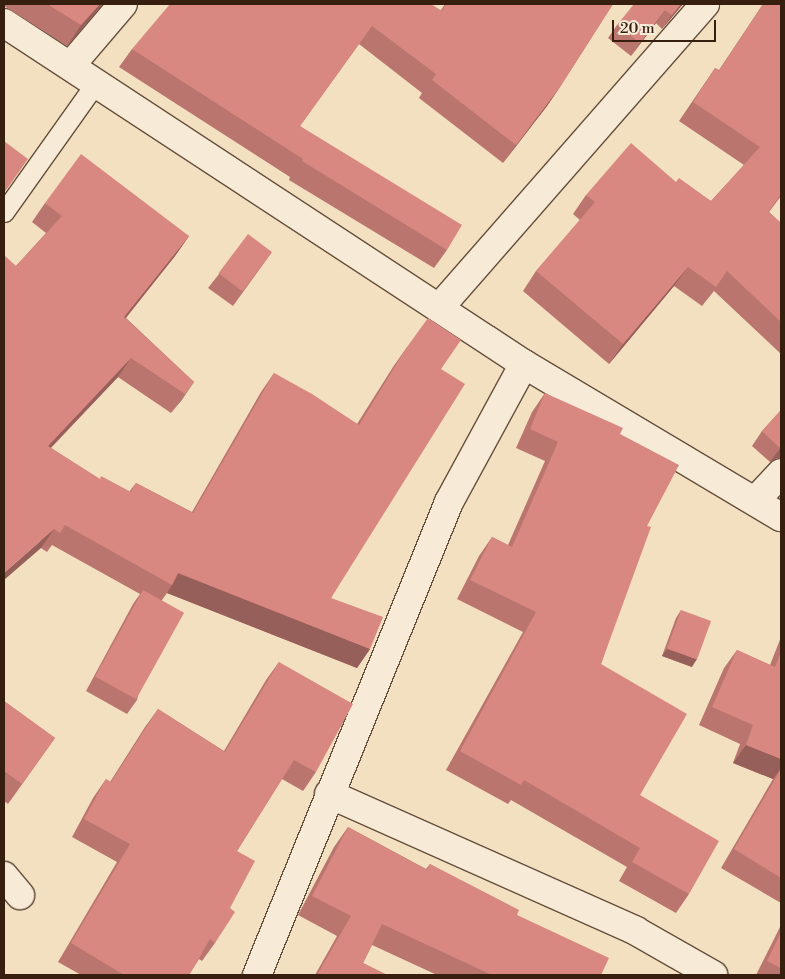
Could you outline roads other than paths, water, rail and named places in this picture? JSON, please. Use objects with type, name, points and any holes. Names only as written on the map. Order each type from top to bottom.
[{"type":"street","points":[[71,65],[123,4]]},
{"type":"street","points":[[440,308],[705,4]]},
{"type":"street","points":[[4,23],[71,65],[95,84],[524,364],[781,517]]},
{"type":"street","points":[[257,975],[449,502],[524,364]]},
{"type":"street","points":[[756,501],[781,473]]},
{"type":"street","points":[[329,794],[636,931],[713,975]]},
{"type":"lane","points":[[4,212],[95,84]]}]
